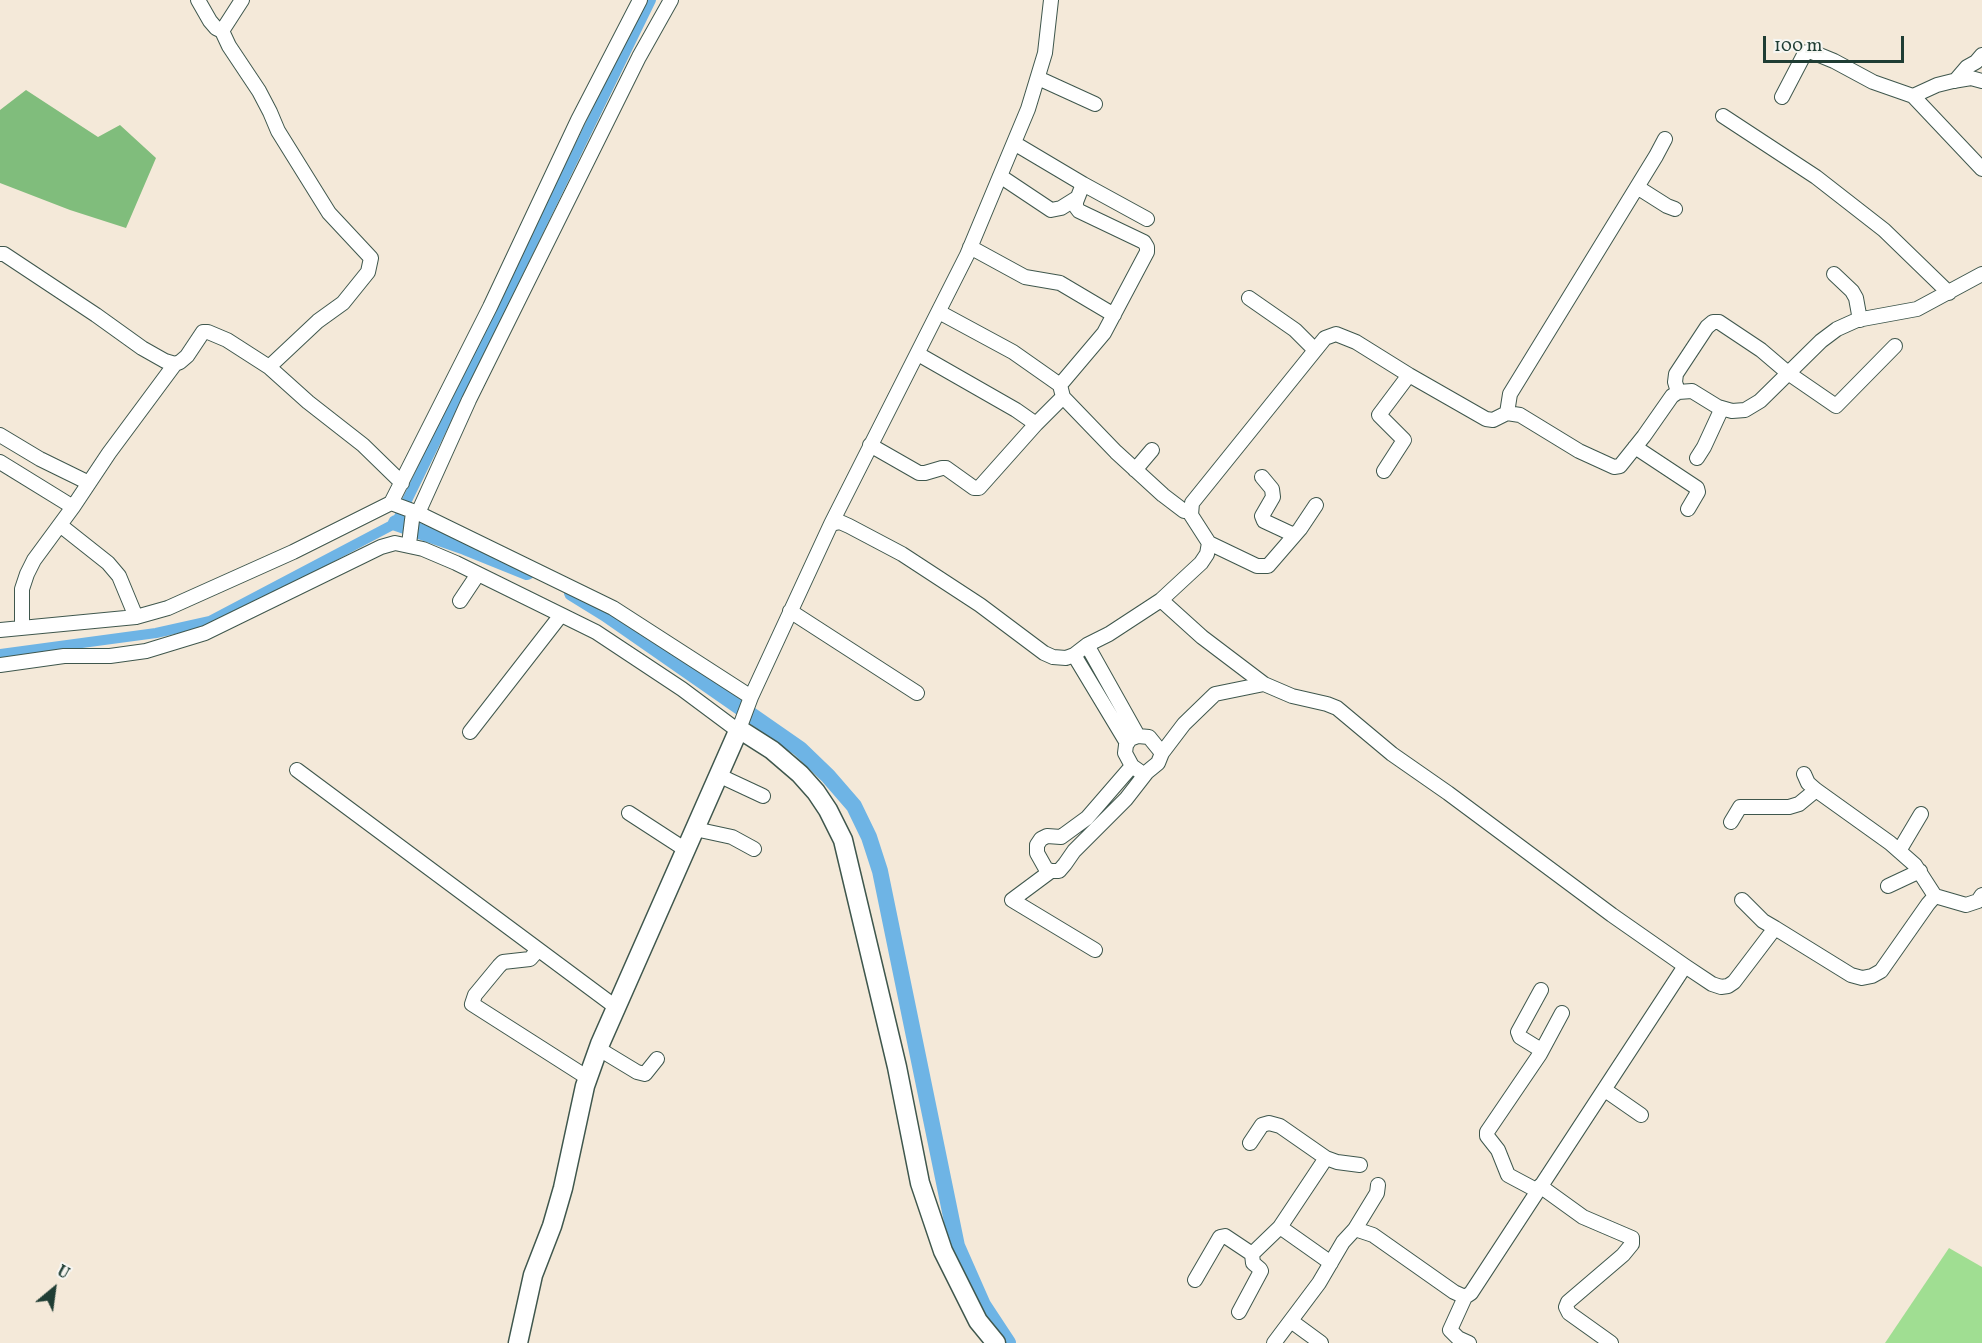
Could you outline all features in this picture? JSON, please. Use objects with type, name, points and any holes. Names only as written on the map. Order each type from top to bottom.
[{"type":"main road","points":[[518,1343],[534,1275],[563,1188],[576,1125],[598,1049],[739,728],[772,750],[800,774],[828,810],[843,840],[897,1067],[920,1183],[943,1251],[978,1321],[996,1343]]},
{"type":"street","points":[[198,0],[210,21],[222,31],[229,46],[259,91],[278,131],[329,213],[371,258],[368,272],[343,303],[318,321],[269,367]]},
{"type":"street","points":[[222,31],[242,0]]},
{"type":"street","points":[[0,630],[136,616],[168,608],[394,504],[402,483],[490,307],[578,120],[640,0]]},
{"type":"street","points":[[409,541],[413,513],[639,57],[671,0]]},
{"type":"street","points":[[0,665],[64,656],[110,656],[146,651],[205,633],[381,547],[409,541],[596,632],[739,728],[749,701],[831,524],[970,247],[1028,109],[1045,53],[1051,0]]},
{"type":"street","points":[[1782,97],[1804,53],[1812,52],[1873,82],[1913,96],[1982,169]]},
{"type":"street","points":[[1955,81],[1966,67],[1976,62],[1982,55]]},
{"type":"street","points":[[1038,78],[1095,104]]},
{"type":"street","points":[[1913,96],[1937,85],[1955,81],[1971,78],[1982,81]]},
{"type":"street","points":[[1723,117],[1824,183],[1884,231],[1950,293]]},
{"type":"street","points":[[1507,413],[1510,394],[1665,139]]},
{"type":"street","points":[[1014,143],[1147,219]]},
{"type":"street","points":[[1000,176],[1051,210],[1061,208],[1077,198]]},
{"type":"street","points":[[870,445],[919,473],[946,468],[974,488],[979,488],[1036,424],[1104,333],[1147,252],[1144,242],[1079,211],[1076,207],[1077,198],[1083,184]]},
{"type":"street","points":[[1637,188],[1667,206],[1675,208]]},
{"type":"street","points":[[970,247],[1025,277],[1060,283],[1114,315]]},
{"type":"street","points":[[0,254],[4,254],[77,302],[142,348],[175,364]]},
{"type":"street","points":[[1834,274],[1856,298],[1860,320]]},
{"type":"street","points":[[1316,505],[1268,566],[1257,566],[1209,543],[1193,519],[1190,510],[1196,497],[1315,350],[1325,338],[1336,334],[1356,342],[1486,419],[1493,420],[1507,413],[1520,415],[1579,450],[1614,467],[1620,466],[1672,396],[1678,392],[1692,391],[1722,408],[1732,411],[1745,410],[1760,401],[1837,328],[1860,320],[1917,309],[1982,274]]},
{"type":"street","points":[[1249,298],[1295,330],[1315,350]]},
{"type":"street","points":[[939,312],[1013,352],[1061,391],[1135,470],[1184,511],[1190,510]]},
{"type":"street","points":[[1678,392],[1675,382],[1676,374],[1707,327],[1713,322],[1719,322],[1761,350],[1788,373],[1838,406],[1895,346]]},
{"type":"street","points":[[22,628],[22,589],[33,560],[175,364],[187,356],[203,332],[208,332],[246,351],[269,367],[308,402],[363,445],[402,483]]},
{"type":"street","points":[[918,354],[1016,410],[1036,424]]},
{"type":"street","points":[[1384,471],[1404,440],[1379,415],[1409,375]]},
{"type":"street","points":[[1697,458],[1722,408]]},
{"type":"street","points":[[0,435],[40,459],[89,483]]},
{"type":"street","points":[[1635,447],[1697,488],[1699,491],[1688,509]]},
{"type":"street","points":[[1135,470],[1152,450]]},
{"type":"street","points":[[0,462],[73,507]]},
{"type":"street","points":[[1262,477],[1272,489],[1273,497],[1262,516],[1264,521],[1294,535]]},
{"type":"street","points":[[394,504],[613,608],[749,701]]},
{"type":"street","points":[[831,524],[840,522],[902,554],[980,605],[1044,653],[1053,657],[1066,658],[1109,634],[1161,600],[1201,563],[1208,554],[1209,543]]},
{"type":"street","points":[[60,525],[108,563],[119,576],[136,616]]},
{"type":"street","points":[[460,601],[478,574]]},
{"type":"street","points":[[1161,600],[1202,637],[1264,684],[1292,696],[1337,708],[1392,754],[1612,915],[1712,984],[1721,987],[1734,982],[1775,928]]},
{"type":"street","points":[[790,611],[917,693]]},
{"type":"street","points":[[470,732],[561,615]]},
{"type":"street","points":[[1087,645],[1133,740]]},
{"type":"street","points":[[1074,655],[1133,740]]},
{"type":"street","points":[[1132,766],[1087,818],[1061,837],[1047,836],[1037,845],[1040,861],[1046,869],[1059,871],[1074,851],[1158,763],[1162,753],[1184,724],[1215,694],[1264,684]]},
{"type":"street","points":[[1147,772],[1139,771],[1132,766],[1125,753],[1133,740],[1149,737],[1162,753]]},
{"type":"street","points":[[297,770],[617,1008]]},
{"type":"street","points":[[1804,774],[1808,783],[1816,790],[1899,851],[1920,870],[1935,896],[1966,904],[1978,901],[1982,895]]},
{"type":"street","points":[[718,775],[763,796]]},
{"type":"street","points":[[1731,822],[1740,807],[1789,807],[1799,804],[1816,790]]},
{"type":"street","points":[[628,813],[686,850]]},
{"type":"street","points":[[1899,851],[1921,814]]},
{"type":"street","points":[[695,829],[732,837],[754,849]]},
{"type":"street","points":[[1061,837],[1074,851]]},
{"type":"street","points":[[1888,886],[1920,870]]},
{"type":"street","points":[[1051,871],[1012,900],[1095,950]]},
{"type":"street","points":[[1742,900],[1763,921],[1851,975],[1862,978],[1881,971],[1935,896]]},
{"type":"street","points":[[538,950],[524,961],[503,962],[475,995],[472,1004],[588,1078]]},
{"type":"street","points":[[1469,1343],[1450,1331],[1465,1297],[1471,1293],[1685,966]]},
{"type":"street","points":[[1541,990],[1518,1032],[1520,1037],[1541,1050]]},
{"type":"street","points":[[1562,1013],[1541,1050],[1489,1126],[1487,1136],[1498,1149],[1508,1175],[1539,1188],[1582,1217],[1632,1238],[1632,1245],[1623,1255],[1568,1302],[1566,1307],[1569,1313],[1611,1343]]},
{"type":"street","points":[[598,1049],[637,1072],[645,1074],[657,1059]]},
{"type":"street","points":[[1605,1090],[1641,1115]]},
{"type":"street","points":[[1250,1143],[1262,1125],[1269,1123],[1280,1126],[1326,1158],[1360,1166]]},
{"type":"street","points":[[1252,1254],[1280,1227],[1326,1158]]},
{"type":"street","points":[[1274,1343],[1319,1283],[1343,1242],[1355,1229],[1377,1193],[1378,1185]]},
{"type":"street","points":[[1280,1227],[1331,1263]]},
{"type":"street","points":[[1355,1229],[1373,1235],[1454,1292],[1465,1297]]},
{"type":"street","points":[[1195,1280],[1222,1236],[1252,1254]]},
{"type":"street","points":[[1239,1312],[1248,1280],[1261,1270],[1253,1263],[1252,1254]]},
{"type":"street","points":[[1291,1321],[1321,1343]]},
{"type":"green space","points":[[26,90],[98,137],[120,125],[156,158],[126,228],[70,210],[0,183],[0,110]]},
{"type":"green space","points":[[1949,1248],[1982,1267],[1982,1343],[1885,1343]]},
{"type":"waterway","points":[[0,654],[156,633],[210,621],[396,523],[651,0]]},
{"type":"waterway","points":[[396,523],[527,572]]},
{"type":"waterway","points":[[572,593],[606,614],[800,749],[854,806],[869,837],[880,871],[957,1246],[983,1305],[1008,1343]]}]
